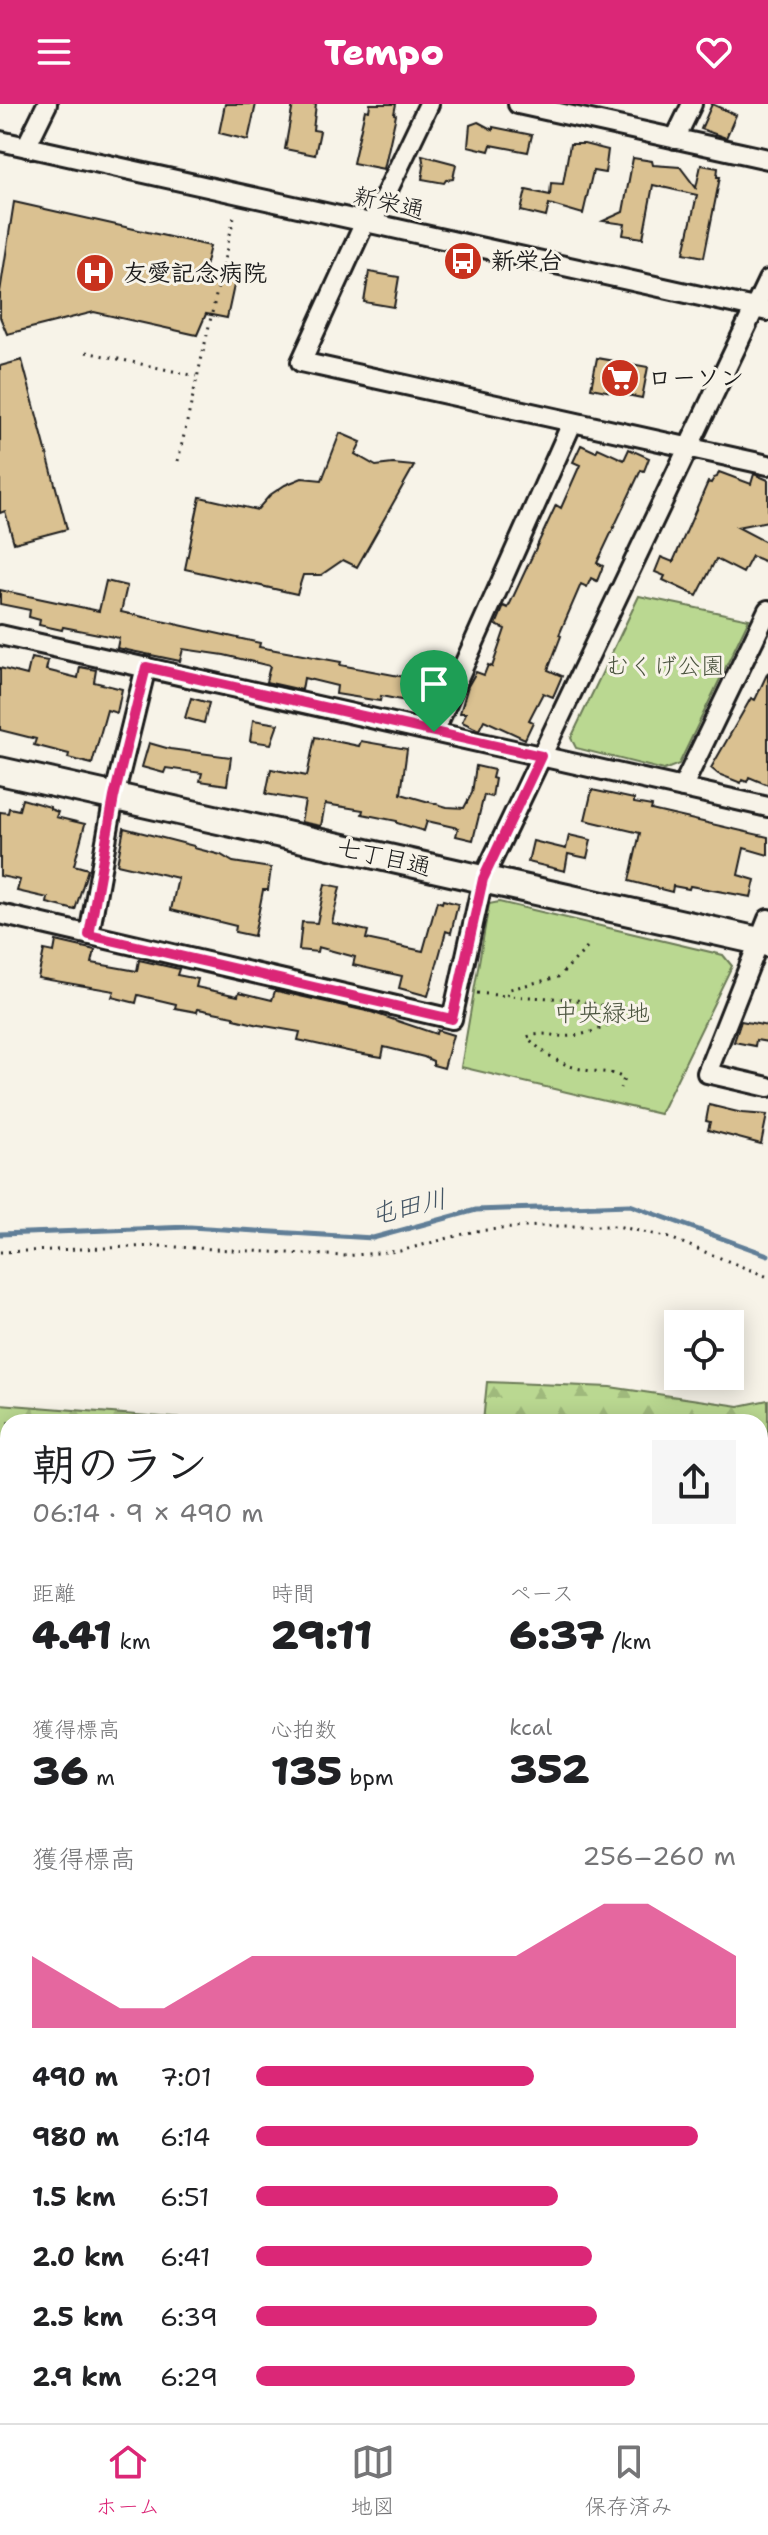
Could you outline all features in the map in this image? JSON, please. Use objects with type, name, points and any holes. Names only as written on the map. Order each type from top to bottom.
[{"type":"street","points":[[26,147],[47,104]]},
{"type":"street","points":[[429,104],[301,362],[768,465]]},
{"type":"street","points":[[518,104],[562,109],[675,139],[768,159]]},
{"type":"street","points":[[675,139],[692,104]]},
{"type":"street","name":"新栄通","points":[[0,141],[761,310]]},
{"type":"street","points":[[0,914],[452,1019],[483,879],[688,447],[761,310],[768,280]]},
{"type":"street","points":[[434,732],[572,423]]},
{"type":"street","points":[[682,788],[768,610]]},
{"type":"street","points":[[0,635],[768,807]]},
{"type":"street","points":[[89,935],[114,797],[146,667]]},
{"type":"street","name":"七丁目通","points":[[0,771],[483,879],[765,934]]},
{"type":"street","points":[[765,934],[707,1073],[768,1087]]},
{"type":"path","points":[[178,461],[234,217]]},
{"type":"path","points":[[86,352],[198,376]]},
{"type":"path","points":[[507,996],[510,989],[558,977],[587,948]]},
{"type":"path","points":[[470,992],[572,999],[619,1009],[629,1008],[632,1016],[587,1033],[567,1037],[541,1032],[527,1037],[542,1052],[562,1062],[580,1069],[616,1073],[624,1079],[620,1088]]},
{"type":"path","points":[[0,1252],[158,1246],[344,1256],[400,1251],[475,1231],[539,1226],[617,1226],[670,1238],[768,1277]]},
{"type":"green space","name":"むくげ公園","points":[[639,596],[749,619],[679,764],[664,770],[576,748],[571,738]]},
{"type":"green space","name":"中央緑地","points":[[499,902],[723,955],[732,966],[660,1114],[461,1067],[489,904]]},
{"type":"green space","points":[[487,1382],[610,1387],[739,1406],[768,1400],[768,1414],[484,1414]]},
{"type":"green space","points":[[0,1404],[124,1414],[0,1414]]},
{"type":"building","points":[[225,104],[256,104],[248,140],[219,133]]},
{"type":"building","points":[[293,104],[316,104],[313,130],[320,131],[315,155],[285,149]]},
{"type":"building","points":[[370,104],[396,104],[384,169],[353,163],[365,110],[369,111]]},
{"type":"building","points":[[712,104],[736,115],[726,138],[701,129]]},
{"type":"building","points":[[478,122],[493,130],[493,127],[532,135],[528,152],[491,145],[489,151],[468,146],[470,125]]},
{"type":"building","points":[[570,144],[608,150],[605,173],[593,171],[583,214],[549,204],[546,217],[521,211],[526,190],[550,195],[551,183],[563,184]]},
{"type":"building","points":[[422,155],[456,164],[453,179],[444,183],[422,179]]},
{"type":"building","points":[[633,158],[652,161],[653,165],[680,167],[696,188],[701,165],[718,168],[717,177],[720,177],[704,257],[684,253],[697,195],[653,185],[643,238],[623,235],[625,224],[603,221],[623,212]]},
{"type":"building","points":[[14,202],[210,246],[203,275],[235,281],[227,318],[206,314],[197,335],[94,312],[7,334],[0,317],[0,292]]},
{"type":"building","points":[[369,272],[399,277],[394,307],[364,302]]},
{"type":"building","name":"ローソン","points":[[597,358],[648,367],[642,398],[591,388]]},
{"type":"building","points":[[22,360],[67,529],[14,543],[5,511],[0,513],[0,366]]},
{"type":"building","points":[[340,433],[361,442],[355,454],[376,466],[414,466],[357,567],[343,560],[321,575],[303,575],[297,594],[185,569],[200,497],[257,510],[270,495],[285,485],[302,478],[322,480]]},
{"type":"building","points":[[581,445],[596,452],[598,448],[624,460],[629,449],[649,458],[597,563],[603,566],[597,581],[591,578],[587,587],[581,584],[559,635],[548,670],[562,676],[553,697],[543,693],[529,720],[533,722],[525,739],[484,720],[479,730],[462,722],[466,713],[460,713],[468,686],[476,672],[484,675],[488,665],[492,667],[505,629],[496,625],[504,606],[508,608],[556,505],[561,508],[580,465],[573,462]]},
{"type":"building","points":[[719,472],[751,484],[754,474],[768,480],[768,521],[737,527],[768,543],[768,563],[752,556],[743,573],[716,559],[697,596],[663,580],[665,576],[655,572],[661,557],[673,562],[708,482],[711,483]]},
{"type":"building","points":[[106,581],[127,586],[121,612],[260,643],[259,647],[426,681],[421,704],[381,696],[380,701],[336,694],[337,686],[304,678],[302,690],[266,682],[270,666],[224,655],[183,649],[180,661],[117,648],[119,638],[39,625],[40,620],[29,617],[30,610],[0,604],[0,590],[99,611]]},
{"type":"building","points":[[31,658],[48,661],[46,670],[78,678],[80,667],[96,670],[94,682],[122,689],[117,713],[107,710],[92,764],[34,745],[36,739],[0,730],[0,668],[27,675]]},
{"type":"building","points":[[768,672],[768,785],[749,777],[747,782],[742,780],[741,783],[711,768],[751,698],[755,700]]},
{"type":"building","points":[[191,698],[209,703],[204,723],[185,718]]},
{"type":"building","points":[[253,720],[278,724],[271,744],[250,741]]},
{"type":"building","points":[[315,737],[359,746],[361,741],[407,749],[401,794],[447,807],[464,808],[472,793],[476,766],[494,770],[492,797],[484,795],[473,840],[456,836],[458,828],[427,821],[424,831],[397,821],[362,814],[363,810],[325,804],[321,826],[301,822],[305,801],[266,794],[271,769],[307,776]]},
{"type":"building","points":[[149,743],[231,757],[227,785],[200,781],[202,773],[166,768],[164,773],[142,767]]},
{"type":"building","points":[[592,790],[634,799],[634,803],[652,806],[651,810],[768,837],[768,855],[744,848],[738,875],[755,880],[751,897],[690,886],[689,889],[673,886],[672,892],[629,881],[640,833],[585,820]]},
{"type":"building","points":[[22,799],[50,807],[58,812],[56,817],[85,824],[74,865],[88,869],[75,910],[47,903],[48,898],[17,891],[20,880],[0,876],[0,812],[8,813],[9,808],[19,810]]},
{"type":"building","points":[[124,828],[194,846],[233,862],[271,868],[268,890],[263,890],[254,936],[235,932],[236,926],[171,910],[178,878],[117,864]]},
{"type":"building","points":[[569,835],[591,840],[587,858],[568,854],[565,871],[528,862],[533,841],[566,849]]},
{"type":"building","points":[[325,884],[340,887],[332,923],[368,931],[366,939],[423,951],[437,901],[458,904],[451,933],[446,931],[428,996],[399,988],[402,976],[353,965],[355,957],[318,947],[317,952],[299,950],[302,922],[317,923]]},
{"type":"building","points":[[56,941],[95,950],[92,963],[137,971],[139,960],[179,969],[177,975],[198,979],[196,987],[272,1000],[277,991],[371,1012],[436,1034],[437,1030],[453,1035],[444,1068],[433,1065],[433,1061],[424,1057],[384,1047],[382,1057],[352,1052],[298,1040],[300,1032],[234,1019],[234,1016],[175,1008],[176,1004],[138,995],[136,1003],[112,997],[114,991],[38,978],[44,950],[54,952]]},
{"type":"building","points":[[741,1021],[768,1026],[768,1042],[756,1040],[755,1046],[734,1042]]},
{"type":"building","points":[[709,1105],[767,1115],[761,1144],[708,1130]]},
{"type":"waterway","name":"屯田川","points":[[0,1234],[190,1227],[373,1238],[476,1210],[630,1205],[768,1255]]},
{"type":"place","name":"新栄台","points":[[463,261]]},
{"type":"place","name":"友愛記念病院","points":[[95,273]]},
{"type":"place","name":"ローソン","points":[[620,378]]},
{"type":"route","points":[[146,667],[434,732],[541,756],[483,879],[452,1019],[89,935],[114,797],[146,667]]}]
